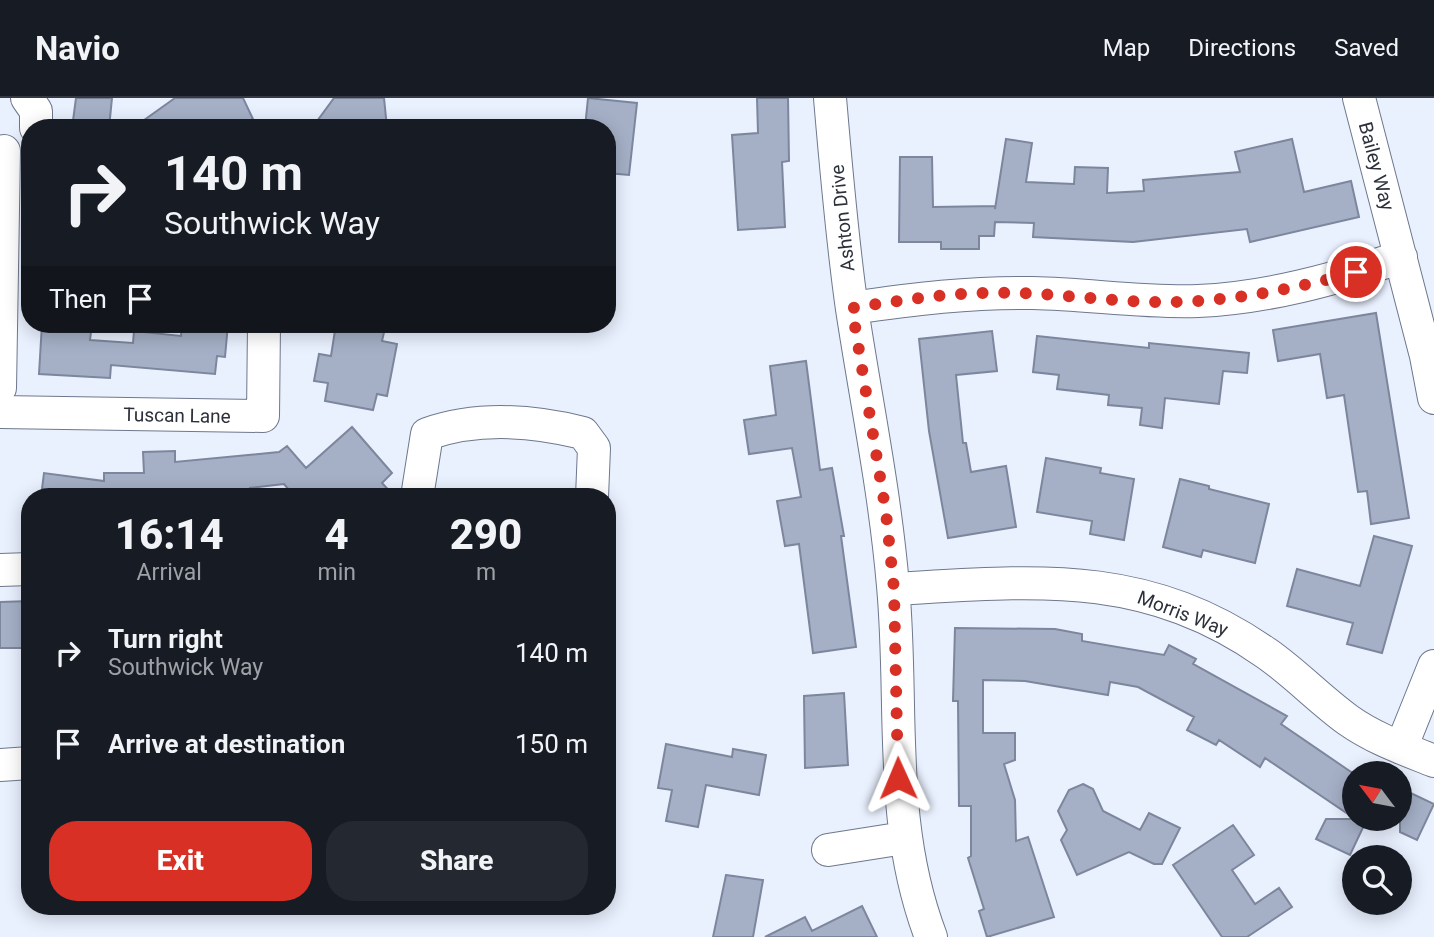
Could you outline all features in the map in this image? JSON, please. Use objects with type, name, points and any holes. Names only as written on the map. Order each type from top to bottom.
[{"type":"street","points":[[27,98],[36,111],[36,119]]},
{"type":"street","name":"Ashton Drive","points":[[830,98],[852,308],[883,489],[894,589],[898,778],[904,838],[931,937]]},
{"type":"street","name":"Bailey Way","points":[[1359,98],[1401,257],[1434,398]]},
{"type":"street","points":[[0,388],[1,315],[11,147]]},
{"type":"street","points":[[852,308],[936,295],[987,293],[1156,302],[1200,301],[1268,293],[1312,284],[1401,257]]},
{"type":"street","name":"Tuscan Lane","points":[[0,412],[262,416],[264,333]]},
{"type":"street","points":[[418,488],[427,434],[449,426],[497,421],[546,424],[583,433],[594,448],[593,488]]},
{"type":"street","points":[[0,570],[21,569]]},
{"type":"street","name":"Morris Way","points":[[894,589],[1027,581],[1111,588],[1152,598],[1229,630],[1282,665],[1348,720],[1385,743],[1434,761]]},
{"type":"street","points":[[1401,748],[1434,666]]},
{"type":"street","points":[[0,765],[21,764]]},
{"type":"street","points":[[828,850],[904,838]]},
{"type":"building","points":[[76,98],[112,98],[110,119],[73,119]]},
{"type":"building","points":[[175,98],[243,98],[253,119],[146,119]]},
{"type":"building","points":[[334,98],[384,98],[386,119],[319,119]]},
{"type":"building","points":[[588,98],[637,103],[629,175],[616,174],[616,119],[586,119]]},
{"type":"building","points":[[757,98],[788,98],[789,161],[782,162],[785,227],[738,230],[732,135],[758,133]]},
{"type":"building","points":[[1006,139],[1032,143],[1026,182],[1074,184],[1075,167],[1108,168],[1107,193],[1144,191],[1143,180],[1240,172],[1235,152],[1292,139],[1304,192],[1351,181],[1359,217],[1250,242],[1247,229],[1133,242],[1033,237],[1034,223],[995,222],[994,236],[979,236],[979,249],[941,249],[941,242],[899,242],[900,157],[932,157],[933,207],[995,206],[995,209]]},
{"type":"building","points":[[1376,313],[1409,518],[1371,524],[1367,491],[1358,492],[1344,395],[1327,398],[1320,354],[1278,361],[1273,330]]},
{"type":"building","points":[[992,331],[997,371],[956,375],[963,443],[966,443],[971,472],[1006,466],[1016,527],[948,538],[929,431],[919,339]]},
{"type":"building","points":[[41,333],[91,333],[90,340],[133,343],[134,333],[181,336],[181,333],[227,333],[225,357],[217,356],[215,374],[111,365],[110,378],[39,374]]},
{"type":"building","points":[[335,333],[384,333],[382,341],[397,344],[387,396],[377,394],[373,410],[325,401],[328,383],[314,381],[319,354],[331,356]]},
{"type":"building","points":[[1037,336],[1149,348],[1149,343],[1249,353],[1247,373],[1223,371],[1219,404],[1165,398],[1162,428],[1140,425],[1142,408],[1108,405],[1109,395],[1057,389],[1059,375],[1033,372]]},
{"type":"building","points":[[806,361],[820,470],[832,468],[844,536],[841,536],[856,647],[813,653],[799,544],[785,546],[777,501],[801,497],[792,448],[749,454],[744,420],[776,415],[770,366]]},
{"type":"building","points":[[352,427],[392,473],[382,483],[387,488],[287,488],[284,484],[250,488],[42,488],[44,473],[104,481],[104,473],[144,473],[143,452],[175,451],[175,462],[279,452],[287,446],[306,468]]},
{"type":"building","points":[[1046,458],[1101,468],[1100,473],[1134,479],[1124,540],[1090,534],[1092,521],[1037,512]]},
{"type":"building","points":[[1180,479],[1269,504],[1255,563],[1203,550],[1201,557],[1163,547]]},
{"type":"building","points":[[1374,536],[1412,546],[1382,653],[1347,644],[1353,623],[1287,606],[1297,569],[1360,586]]},
{"type":"building","points":[[21,601],[21,648],[0,648],[0,602]]},
{"type":"building","points":[[955,628],[1055,629],[1082,634],[1082,641],[1164,655],[1169,645],[1196,659],[1193,664],[1287,716],[1281,724],[1342,766],[1342,810],[1265,758],[1260,767],[1219,740],[1216,745],[1187,730],[1194,717],[1138,687],[1110,682],[1108,695],[1025,681],[983,680],[983,733],[1015,733],[1015,760],[1004,764],[1015,800],[1016,841],[1028,837],[1054,917],[987,937],[979,911],[984,909],[968,858],[971,856],[971,806],[959,806],[958,701],[953,701]]},
{"type":"building","points":[[844,693],[848,765],[805,768],[804,696]]},
{"type":"building","points":[[666,744],[732,757],[733,749],[766,755],[759,795],[706,785],[698,827],[666,821],[672,790],[658,788]]},
{"type":"building","points":[[1083,784],[1093,789],[1103,811],[1140,830],[1149,813],[1180,828],[1162,864],[1154,864],[1129,852],[1077,875],[1061,840],[1067,830],[1058,811],[1069,790]]},
{"type":"building","points":[[1412,794],[1434,804],[1417,840],[1400,832],[1412,831]]},
{"type":"building","points":[[1326,819],[1342,819],[1342,831],[1361,831],[1355,845],[1342,845],[1342,851],[1316,839]]},
{"type":"building","points":[[1233,825],[1254,855],[1232,870],[1255,904],[1279,888],[1292,907],[1247,937],[1222,937],[1173,865]]},
{"type":"building","points":[[726,875],[763,880],[753,937],[713,937]]},
{"type":"building","points":[[862,906],[877,937],[765,937],[805,917],[812,931]]},
{"type":"route","points":[[898,778],[894,589],[874,429],[852,308],[936,295],[987,293],[1037,293],[1156,302],[1200,301],[1268,293],[1356,272]]}]
